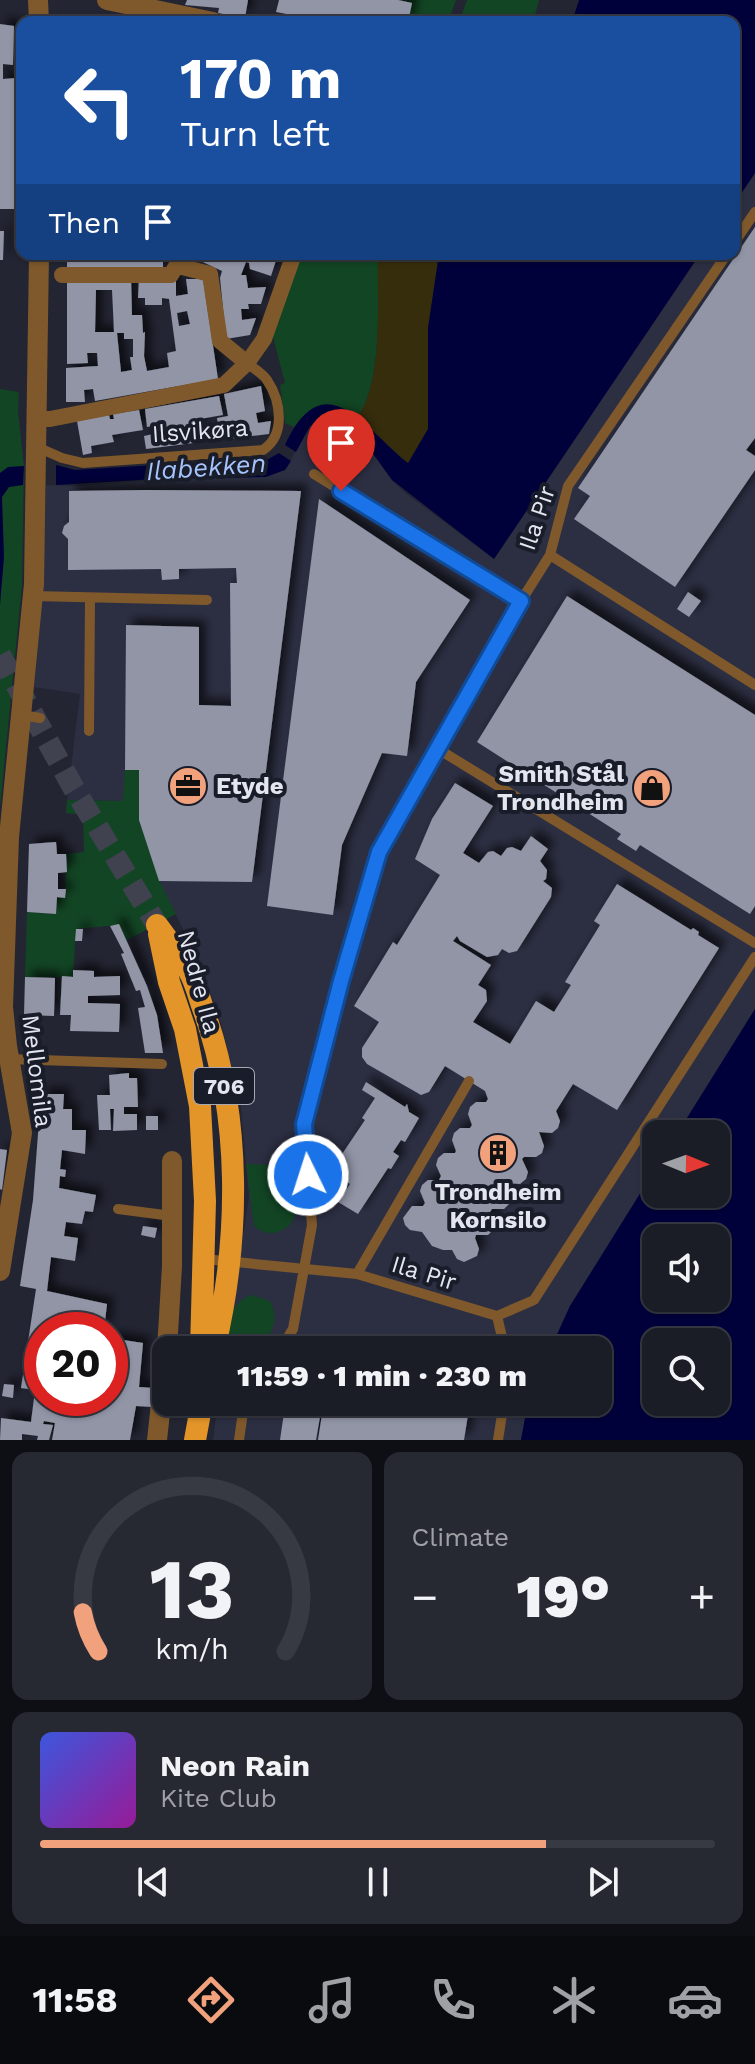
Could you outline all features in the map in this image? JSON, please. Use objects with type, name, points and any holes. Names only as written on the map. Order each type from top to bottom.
[{"type":"highway","name":"Nedre Ila","points":[[204,1259],[205,1201],[200,1106],[185,1029],[169,982],[157,925],[189,971],[209,1025],[222,1076],[233,1196],[229,1262]]},
{"type":"highway","name":"706","points":[[201,1336],[204,1259]]},
{"type":"highway","name":"706","points":[[216,1336],[229,1262]]},
{"type":"highway","points":[[195,1440],[199,1416]]},
{"type":"street","points":[[107,0],[184,16]]},
{"type":"street","name":"Mellomila","points":[[0,1271],[22,1133],[5,1059],[3,1007],[8,855],[31,717],[39,260]]},
{"type":"street","name":"Ilsvikøra","points":[[62,275],[171,275],[181,260],[210,274],[220,341],[247,363]]},
{"type":"street","name":"Ilsvikøra","points":[[37,419],[224,385],[247,363],[264,339],[292,260]]},
{"type":"street","points":[[0,1132],[22,1133]]},
{"type":"street","points":[[168,1336],[172,1266],[172,1161]]},
{"type":"street","points":[[157,1440],[160,1416]]},
{"type":"lane","points":[[740,234],[755,212]]},
{"type":"lane","name":"Ila Pir","points":[[289,1336],[293,1329],[312,1225],[304,1124],[337,995],[379,852],[550,555],[568,486],[723,260]]},
{"type":"lane","name":"Ilsvikøra","points":[[37,447],[83,463],[263,450],[272,444],[280,428],[275,399],[266,378],[247,363]]},
{"type":"lane","points":[[314,474],[521,601]]},
{"type":"lane","points":[[550,555],[755,685]]},
{"type":"lane","points":[[33,596],[207,600]]},
{"type":"lane","points":[[89,731],[90,598]]},
{"type":"lane","points":[[438,749],[755,943]]},
{"type":"lane","points":[[502,1336],[497,1316],[534,1300],[755,957]]},
{"type":"lane","points":[[5,1059],[162,1064]]},
{"type":"lane","points":[[357,1274],[469,1081]]},
{"type":"lane","points":[[118,1209],[172,1216]]},
{"type":"lane","name":"Ila Pir","points":[[204,1259],[357,1274],[497,1316]]},
{"type":"lane","points":[[239,1440],[242,1416]]},
{"type":"lane","points":[[498,1440],[502,1416]]},
{"type":"shaded area","points":[[755,173],[755,1009],[686,1120],[642,1120],[642,1190],[570,1306],[556,1336],[228,1336],[249,1197],[241,1107],[221,1023],[198,959],[159,881],[139,820],[139,770],[123,801],[67,800],[80,694],[34,687],[43,588],[46,485],[80,486],[285,470],[310,426],[320,420],[333,419],[345,422],[356,430],[404,492],[494,559],[696,260],[740,260],[740,195]]},
{"type":"shaded area","points":[[216,1416],[525,1416],[521,1440],[213,1440]]},
{"type":"green space","points":[[398,0],[456,0],[450,16],[405,16]]},
{"type":"green space","points":[[467,0],[539,0],[535,16],[461,16]]},
{"type":"green space","points":[[299,260],[378,260],[375,361],[372,382],[358,417],[347,409],[301,418],[294,427],[285,423],[280,385],[285,383],[273,337]]},
{"type":"green space","points":[[0,389],[19,392],[24,466],[22,585],[0,808]]},
{"type":"green space","points":[[125,770],[139,770],[139,820],[159,880],[176,914],[127,940],[119,925],[76,929],[73,977],[25,977],[27,912],[56,914],[57,897],[65,897],[66,854],[84,852],[83,815],[66,813],[67,800],[123,801]]},
{"type":"green space","points":[[246,1164],[294,1166],[298,1204],[293,1221],[287,1227],[271,1233],[254,1226]]},
{"type":"green space","points":[[252,1295],[270,1301],[274,1321],[269,1336],[228,1336],[234,1310]]},
{"type":"sand","points":[[378,260],[438,260],[428,328],[428,429],[408,464],[358,417],[372,382],[378,316]]},
{"type":"water","points":[[579,0],[755,0],[755,173],[740,195],[740,16],[574,16]]},
{"type":"water","points":[[438,260],[696,260],[494,559],[392,480],[356,430],[345,422],[321,420],[310,426],[296,452],[285,445],[300,420],[315,407],[330,404],[346,410],[361,421],[408,463],[428,429],[428,328]]},
{"type":"water","name":"Ilabekken","points":[[279,453],[291,461],[285,470],[266,477],[56,485],[56,465],[75,470],[265,461]]},
{"type":"water","points":[[24,466],[23,485],[9,487],[2,497],[4,557],[0,605],[0,473],[8,467]]},
{"type":"water","points":[[755,1009],[755,1440],[521,1440],[525,1416],[612,1416],[612,1336],[556,1336],[570,1306],[642,1190],[642,1208],[730,1208],[730,1120],[686,1120]]},
{"type":"building","points":[[187,0],[248,0],[245,16],[218,13],[219,8],[185,5]]},
{"type":"building","points":[[279,0],[398,0],[412,3],[409,16],[292,16],[276,12]]},
{"type":"building","points":[[0,24],[14,26],[13,65],[3,64],[3,79],[16,78],[16,209],[0,209]]},
{"type":"building","points":[[755,227],[755,438],[746,450],[755,456],[755,470],[675,587],[574,519],[590,496],[578,488],[733,260],[740,260],[740,249]]},
{"type":"building","points":[[0,231],[4,231],[3,260],[0,260]]},
{"type":"building","points":[[67,260],[163,260],[163,271],[67,269]]},
{"type":"building","points":[[198,260],[276,260],[271,276],[250,269],[246,262],[241,275],[246,275],[248,288],[266,287],[261,304],[248,304],[249,309],[241,309],[242,320],[256,318],[250,335],[226,339],[220,278],[222,271]]},
{"type":"building","points":[[67,278],[131,278],[132,315],[142,315],[147,371],[169,367],[167,353],[176,351],[169,299],[162,298],[162,305],[145,305],[145,298],[138,298],[139,278],[176,280],[176,296],[188,294],[186,279],[203,279],[218,379],[95,401],[93,389],[84,390],[85,402],[66,402],[66,368],[98,366],[97,353],[87,353],[88,363],[67,364]],"holes":[[[96,290],[112,290],[114,332],[95,332]],[[187,311],[190,324],[179,326],[177,313]],[[117,333],[124,333],[124,339],[133,339],[133,357],[130,357],[132,370],[121,372]]]},
{"type":"building","points":[[261,386],[265,411],[256,413],[258,423],[271,421],[269,434],[220,440],[217,418],[228,416],[224,394]]},
{"type":"building","points":[[219,396],[223,415],[200,419],[202,428],[192,429],[194,443],[146,449],[144,436],[153,434],[152,426],[147,427],[145,409]]},
{"type":"building","points":[[139,410],[143,430],[112,435],[114,442],[91,446],[92,453],[83,455],[77,421],[109,415],[110,419],[114,419],[113,414]]},
{"type":"building","points":[[343,435],[344,456],[312,459],[310,437]]},
{"type":"building","points":[[69,491],[301,491],[252,882],[159,881],[139,820],[139,770],[125,770],[126,625],[199,627],[199,705],[231,706],[230,583],[237,583],[236,568],[179,569],[179,579],[162,580],[161,569],[68,570],[68,539],[62,533],[69,522]]},
{"type":"building","points":[[319,499],[470,600],[416,682],[407,756],[382,753],[342,845],[333,915],[267,906]]},
{"type":"building","points":[[688,592],[701,601],[689,617],[677,609]]},
{"type":"building","name":"Smith Stål Trondheim","points":[[567,596],[755,715],[755,906],[750,914],[640,845],[636,851],[617,839],[621,834],[477,742]]},
{"type":"building","points":[[455,783],[493,806],[463,853],[479,863],[488,852],[493,851],[501,856],[507,848],[521,851],[531,836],[548,849],[540,861],[547,870],[543,881],[552,888],[551,897],[517,951],[509,953],[502,949],[498,955],[487,957],[457,936],[453,941],[491,965],[478,985],[486,990],[487,1001],[473,1022],[510,1044],[536,1001],[554,1012],[571,985],[565,982],[600,925],[594,921],[617,884],[691,930],[693,928],[699,932],[698,935],[719,948],[617,1110],[573,1084],[556,1111],[560,1121],[558,1128],[552,1133],[539,1132],[544,1146],[542,1153],[522,1159],[528,1172],[526,1179],[520,1184],[508,1183],[512,1198],[509,1204],[504,1209],[492,1209],[490,1212],[496,1223],[493,1230],[488,1235],[476,1235],[477,1256],[464,1262],[457,1259],[452,1250],[432,1246],[422,1232],[410,1230],[403,1218],[412,1206],[423,1206],[425,1203],[420,1191],[422,1185],[428,1180],[439,1180],[438,1158],[444,1153],[455,1153],[454,1133],[460,1128],[470,1128],[470,1107],[476,1102],[486,1102],[485,1091],[445,1066],[429,1092],[421,1095],[367,1064],[362,1057],[362,1048],[379,1022],[354,1006],[393,942],[397,945],[440,875],[415,859],[432,819]]},
{"type":"building","points":[[56,842],[57,854],[66,854],[67,872],[58,873],[58,889],[66,889],[65,898],[57,897],[56,914],[27,912],[29,844]]},
{"type":"building","points":[[119,924],[157,1015],[163,1053],[145,1053],[138,1008],[145,1007],[110,926]]},
{"type":"building","points":[[76,929],[83,929],[82,941],[75,941]]},
{"type":"building","points":[[73,970],[94,971],[94,977],[120,976],[120,995],[88,996],[88,1003],[120,1004],[119,1032],[70,1031],[71,1015],[60,1015],[62,976],[73,977]]},
{"type":"building","points":[[25,977],[55,978],[54,1016],[24,1015]]},
{"type":"building","points":[[129,1073],[129,1078],[137,1078],[138,1107],[124,1107],[124,1114],[137,1114],[137,1130],[113,1131],[114,1109],[110,1109],[111,1130],[99,1130],[97,1095],[110,1095],[109,1075]]},
{"type":"building","points":[[366,1082],[405,1107],[407,1104],[409,1112],[419,1118],[405,1142],[401,1140],[393,1152],[399,1156],[391,1169],[388,1168],[358,1214],[338,1202],[350,1184],[333,1173],[334,1166],[365,1120],[362,1118],[375,1098],[362,1090]]},
{"type":"building","points":[[41,1094],[64,1094],[63,1109],[72,1109],[72,1130],[86,1130],[85,1154],[62,1150],[60,1169],[66,1170],[65,1177],[60,1176],[59,1188],[96,1195],[93,1212],[85,1211],[82,1224],[66,1222],[64,1236],[78,1238],[75,1261],[51,1257],[47,1291],[107,1304],[106,1312],[33,1312],[36,1289],[20,1286],[33,1200]]},
{"type":"building","points":[[146,1116],[158,1116],[158,1130],[146,1130]]},
{"type":"building","points":[[0,1149],[7,1150],[2,1190],[0,1189]]},
{"type":"building","points":[[143,1226],[157,1228],[155,1238],[141,1235]]},
{"type":"building","points":[[128,1341],[143,1343],[139,1387],[152,1388],[152,1407],[136,1406],[130,1440],[52,1440],[55,1423],[44,1421],[43,1424],[53,1425],[49,1440],[37,1440],[38,1436],[22,1434],[22,1440],[0,1440],[1,1418],[31,1422],[32,1416],[128,1416]]},
{"type":"building","points":[[4,1384],[14,1385],[13,1398],[2,1396]]},
{"type":"building","points":[[284,1416],[320,1416],[316,1440],[280,1440]]},
{"type":"building","points":[[322,1416],[468,1416],[464,1440],[318,1440]]},
{"type":"tunnel","points":[[0,655],[73,787],[157,925]]},
{"type":"place","name":"Etyde","points":[[188,786]]},
{"type":"place","name":"Smith Stål Trondheim","points":[[652,788]]},
{"type":"place","name":"Trondheim Kornsilo","points":[[498,1153]]},
{"type":"route","points":[[308,1175],[304,1124],[379,852],[521,601],[341,491]]}]
